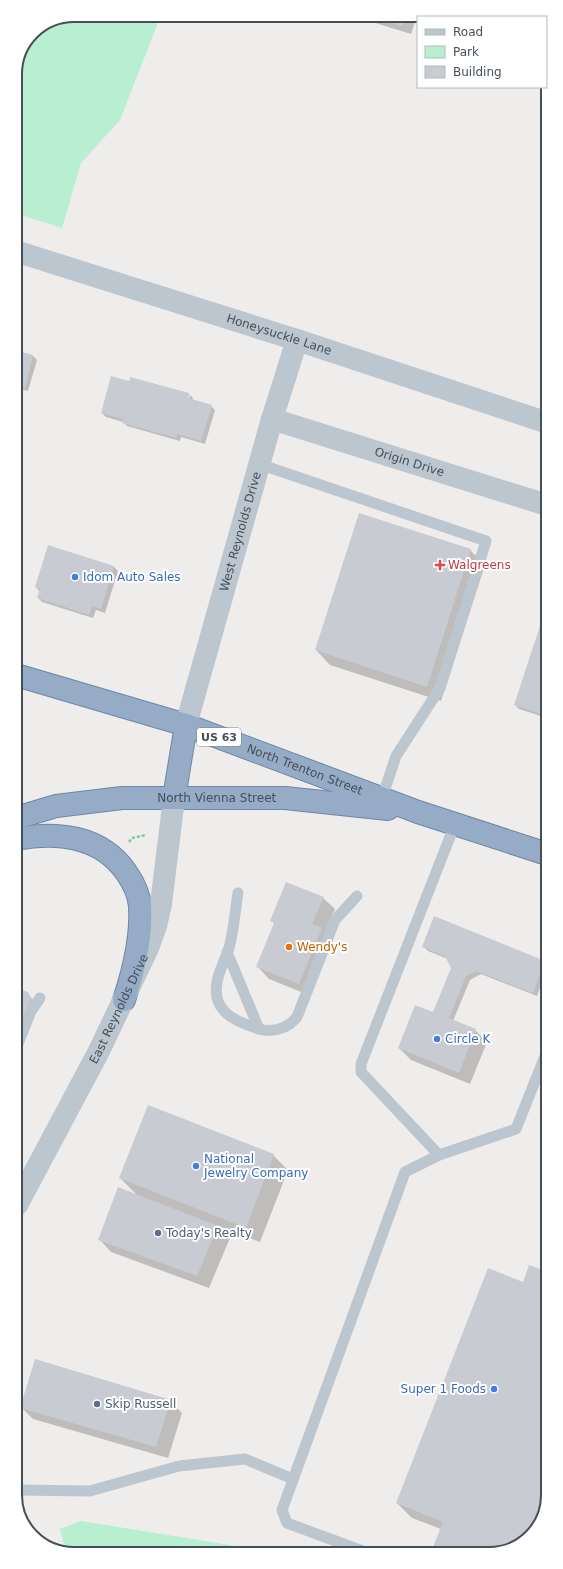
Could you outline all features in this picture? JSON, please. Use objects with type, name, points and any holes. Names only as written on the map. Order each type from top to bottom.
[{"type":"highway","name":"North Trenton Street","points":[[22,677],[186,725],[418,812],[541,852]]},
{"type":"highway","points":[[174,798],[186,725]]},
{"type":"highway","name":"North Vienna Street","points":[[22,816],[56,806],[122,798],[285,798],[418,812]]},
{"type":"highway","points":[[22,838],[58,836],[96,845],[114,858],[131,879],[136,890],[140,906],[139,926],[134,970],[124,1000]]},
{"type":"street","name":"Honeysuckle Lane","points":[[22,254],[297,340],[541,421]]},
{"type":"street","name":"West Reynolds Drive","points":[[186,725],[259,464],[297,340]]},
{"type":"street","name":"Origin Drive","points":[[272,419],[541,503]]},
{"type":"street","name":"East Reynolds Drive","points":[[22,1195],[124,1000],[148,948],[156,926],[161,904],[174,798]]},
{"type":"lane","points":[[259,464],[486,541],[440,688],[396,756],[382,798]]},
{"type":"lane","points":[[439,1155],[362,1072],[361,1064],[455,824]]},
{"type":"lane","points":[[238,893],[227,952],[216,984],[216,996],[220,1008],[233,1019],[259,1029],[266,1030],[281,1028],[292,1023],[297,1016],[335,920],[357,896]]},
{"type":"lane","points":[[227,952],[259,1029]]},
{"type":"lane","points":[[22,1034],[31,1011],[40,998]]},
{"type":"lane","points":[[354,1547],[287,1523],[282,1510],[405,1172],[439,1155],[516,1129],[541,1066]]},
{"type":"lane","points":[[22,1490],[90,1491],[179,1466],[244,1459],[293,1479]]},
{"type":"path","points":[[125,845],[132,838],[147,835]]},
{"type":"green space","points":[[158,22],[120,120],[81,163],[62,228],[22,215],[22,71],[27,51],[40,35],[54,26],[64,23]]},
{"type":"green space","points":[[81,1521],[242,1547],[71,1547],[64,1544],[60,1529]]},
{"type":"building","points":[[389,22],[403,22],[402,26]]},
{"type":"building","points":[[22,352],[33,355],[25,388],[22,387]]},
{"type":"building","points":[[111,376],[129,381],[130,377],[189,393],[188,398],[212,405],[201,441],[178,434],[176,438],[122,423],[123,419],[101,413]]},
{"type":"building","name":"Walgreens","points":[[359,513],[471,549],[427,687],[315,650]]},
{"type":"building","name":"Idom Auto Sales","points":[[48,545],[114,566],[101,609],[92,606],[89,615],[37,598],[40,589],[35,587]]},
{"type":"building","points":[[540,626],[541,714],[514,705]]},
{"type":"building","name":"Wendy's","points":[[286,882],[324,897],[312,924],[322,928],[299,984],[256,967],[274,923],[270,921]]},
{"type":"building","points":[[434,916],[541,959],[541,972],[533,993],[476,971],[466,976],[449,1018],[476,1029],[459,1073],[398,1048],[415,1005],[433,1012],[451,968],[445,956],[422,947]]},
{"type":"building","points":[[22,990],[28,992],[31,998],[22,1022]]},
{"type":"building","name":"National Jewelry Company","points":[[148,1105],[274,1154],[246,1228],[119,1178]]},
{"type":"building","name":"Today's Realty","points":[[118,1187],[218,1226],[197,1276],[98,1240]]},
{"type":"building","name":"Super 1 Foods","points":[[529,1265],[541,1269],[541,1502],[536,1518],[530,1527],[518,1538],[512,1542],[496,1547],[433,1547],[443,1522],[396,1503],[488,1268],[523,1282]]},
{"type":"building","points":[[35,1359],[171,1400],[156,1447],[22,1409],[22,1401]]},
{"type":"place","name":"Walgreens","points":[[440,565]]},
{"type":"place","name":"Idom Auto Sales","points":[[75,577]]},
{"type":"place","name":"Wendy's","points":[[289,947]]},
{"type":"place","name":"Circle K","points":[[437,1039]]},
{"type":"place","name":"National Jewelry Company","points":[[196,1166]]},
{"type":"place","name":"Today's Realty","points":[[158,1233]]},
{"type":"place","name":"Super 1 Foods","points":[[494,1389]]},
{"type":"place","name":"Skip Russell","points":[[97,1404]]}]
